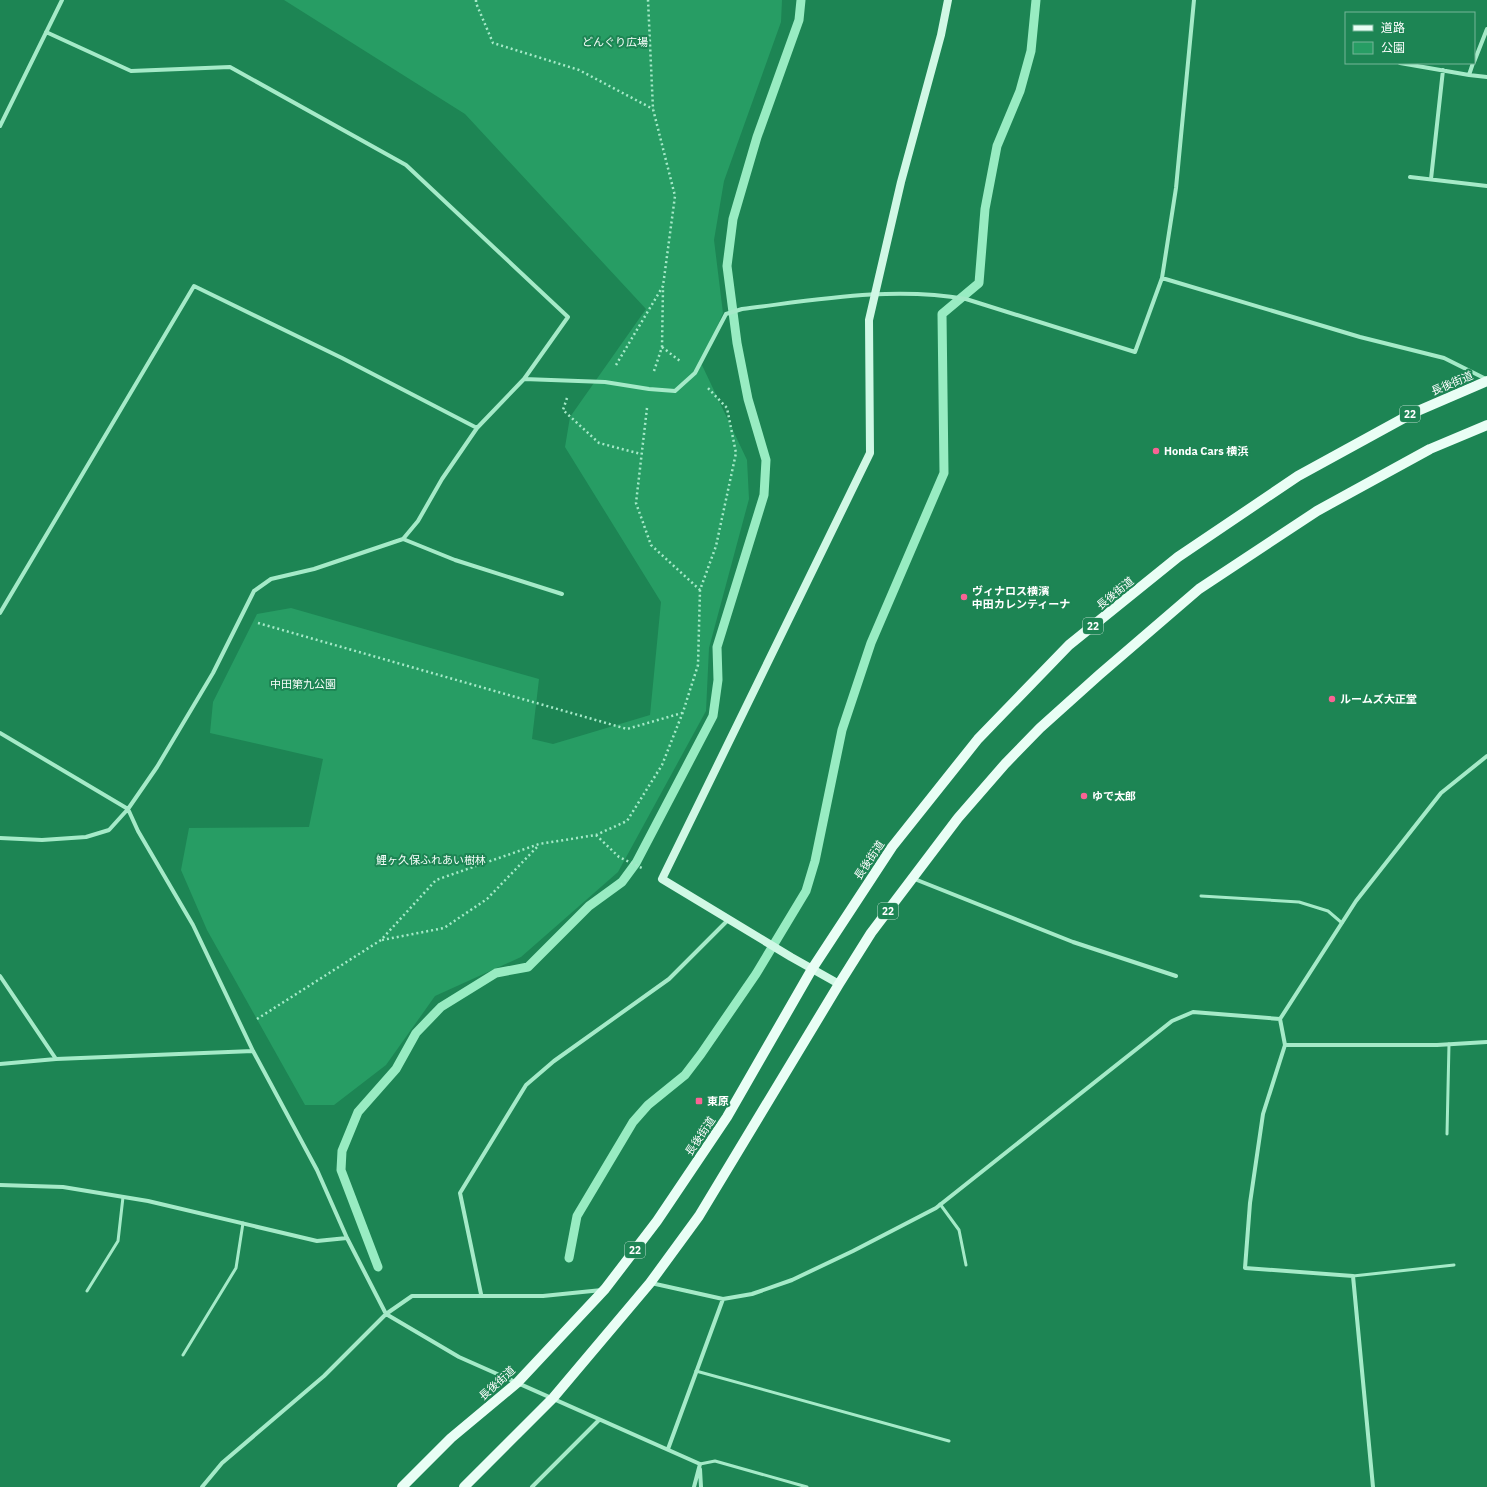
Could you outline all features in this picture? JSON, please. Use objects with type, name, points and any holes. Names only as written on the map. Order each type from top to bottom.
[{"type":"main road","name":"長後街道","points":[[402,1487],[451,1438],[517,1383],[605,1289],[657,1221],[727,1117],[812,969],[892,846],[978,739],[1070,645],[1178,557],[1298,476],[1413,412],[1487,381]]},
{"type":"main road","name":"22","points":[[464,1487],[553,1398],[650,1283],[699,1216],[871,933],[958,818],[1040,728],[1099,674],[1200,589],[1317,511],[1430,449],[1487,425]]},
{"type":"street","points":[[0,126],[62,0]]},
{"type":"street","points":[[839,984],[791,957],[662,879],[870,453],[869,320],[874,293],[901,182],[941,35],[948,0]]},
{"type":"street","points":[[524,379],[605,382],[649,389],[675,391],[695,373],[726,314],[742,309],[874,293],[939,294],[966,299],[1135,352],[1162,278],[1176,188],[1194,0]]},
{"type":"street","points":[[1475,59],[1487,29]]},
{"type":"street","points":[[0,838],[42,840],[86,837],[109,830],[128,809],[157,767],[213,674],[254,591],[270,579],[314,569],[403,539],[418,521],[442,479],[477,428],[524,379],[568,317],[406,165],[230,68],[131,71],[46,32]]},
{"type":"street","points":[[1406,64],[1487,77]]},
{"type":"street","points":[[1469,75],[1473,64]]},
{"type":"street","points":[[1431,179],[1443,70]]},
{"type":"street","points":[[1410,177],[1487,186]]},
{"type":"street","points":[[1162,278],[1360,337],[1444,358],[1487,381]]},
{"type":"street","points":[[0,613],[194,286],[342,358],[477,428]]},
{"type":"street","points":[[403,539],[455,560],[562,594]]},
{"type":"street","points":[[0,733],[128,809],[138,831],[193,925],[242,1028],[317,1170],[347,1238],[386,1314],[459,1357],[700,1464]]},
{"type":"street","points":[[1373,1487],[1353,1276],[1245,1268],[1250,1203],[1263,1114],[1285,1045],[1280,1019],[1356,901],[1441,793],[1487,756]]},
{"type":"street","points":[[912,878],[1073,942],[1176,976]]},
{"type":"street","points":[[481,1294],[460,1193],[526,1085],[554,1061],[669,979],[729,919]]},
{"type":"street","points":[[0,976],[56,1059]]},
{"type":"street","points":[[650,1283],[723,1299],[752,1294],[792,1280],[853,1251],[940,1204],[1172,1020],[1193,1012],[1280,1019]]},
{"type":"street","points":[[1285,1045],[1449,1044],[1487,1042]]},
{"type":"street","points":[[0,1064],[56,1059],[254,1051]]},
{"type":"street","points":[[0,1186],[63,1188],[148,1200],[317,1241],[347,1238]]},
{"type":"street","points":[[202,1487],[222,1463],[324,1376],[386,1314],[412,1296],[481,1294],[543,1296],[605,1289]]},
{"type":"street","points":[[668,1450],[723,1299]]},
{"type":"street","points":[[532,1487],[599,1420]]},
{"type":"street","points":[[694,1487],[700,1464]]},
{"type":"street","points":[[700,1464],[701,1487]]},
{"type":"lane","points":[[1201,896],[1299,902],[1328,911],[1342,924]]},
{"type":"lane","points":[[1447,1134],[1449,1044]]},
{"type":"lane","points":[[87,1291],[118,1241],[123,1197]]},
{"type":"lane","points":[[940,1204],[959,1230],[966,1265]]},
{"type":"lane","points":[[182,1355],[236,1268],[243,1224]]},
{"type":"lane","points":[[1353,1276],[1454,1265]]},
{"type":"lane","points":[[696,1371],[949,1441]]},
{"type":"lane","points":[[700,1464],[715,1461],[807,1487]]},
{"type":"path","points":[[476,0],[493,43],[579,70],[653,109]]},
{"type":"path","points":[[605,382],[663,286],[675,196],[653,109],[648,0]]},
{"type":"path","points":[[242,1028],[356,958],[381,940],[436,880],[539,844],[596,835],[627,821],[662,765],[683,712],[698,664],[700,590],[716,546],[736,453],[727,408],[695,373]]},
{"type":"path","points":[[573,381],[563,410],[599,443],[641,454],[636,503],[651,545],[700,590]]},
{"type":"path","points":[[241,618],[627,729],[683,712]]},
{"type":"path","points":[[596,835],[619,857],[644,869]]},
{"type":"path","points":[[381,940],[444,928],[487,899],[539,844]]},
{"type":"green space","name":"鯉ヶ久保ふれあい樹林","points":[[284,0],[782,0],[781,22],[724,181],[714,240],[723,313],[701,363],[747,460],[749,499],[709,648],[706,711],[618,872],[521,957],[435,996],[386,1065],[334,1105],[305,1105],[207,930],[181,870],[189,828],[309,827],[323,759],[210,733],[213,702],[257,614],[291,608],[539,679],[532,739],[553,744],[650,715],[661,602],[565,447],[570,417],[646,309],[465,114]]},
{"type":"waterway","points":[[378,1267],[341,1170],[342,1151],[358,1112],[396,1069],[416,1033],[441,1007],[496,973],[528,967],[589,906],[622,882],[636,863],[713,716],[718,680],[717,647],[764,495],[766,460],[748,399],[737,343],[727,266],[733,219],[757,137],[799,20],[801,0]]},
{"type":"waterway","points":[[569,1258],[577,1216],[633,1122],[648,1105],[685,1075],[701,1054],[756,974],[806,891],[815,861],[842,730],[871,643],[944,473],[942,314],[979,283],[985,209],[997,146],[1020,91],[1031,51],[1036,0]]},
{"type":"place","name":"Honda Cars 横浜","points":[[1156,451]]},
{"type":"place","name":"ヴィナロス横濱 中田カレンティーナ","points":[[964,597]]},
{"type":"place","name":"ルームズ大正堂","points":[[1332,699]]},
{"type":"place","name":"ゆで太郎","points":[[1084,796]]},
{"type":"place","name":"東原","points":[[699,1101]]},
{"type":"park label","name":"どんぐり広場","points":[[615,42]]},
{"type":"park label","name":"中田第九公園","points":[[303,684]]}]
